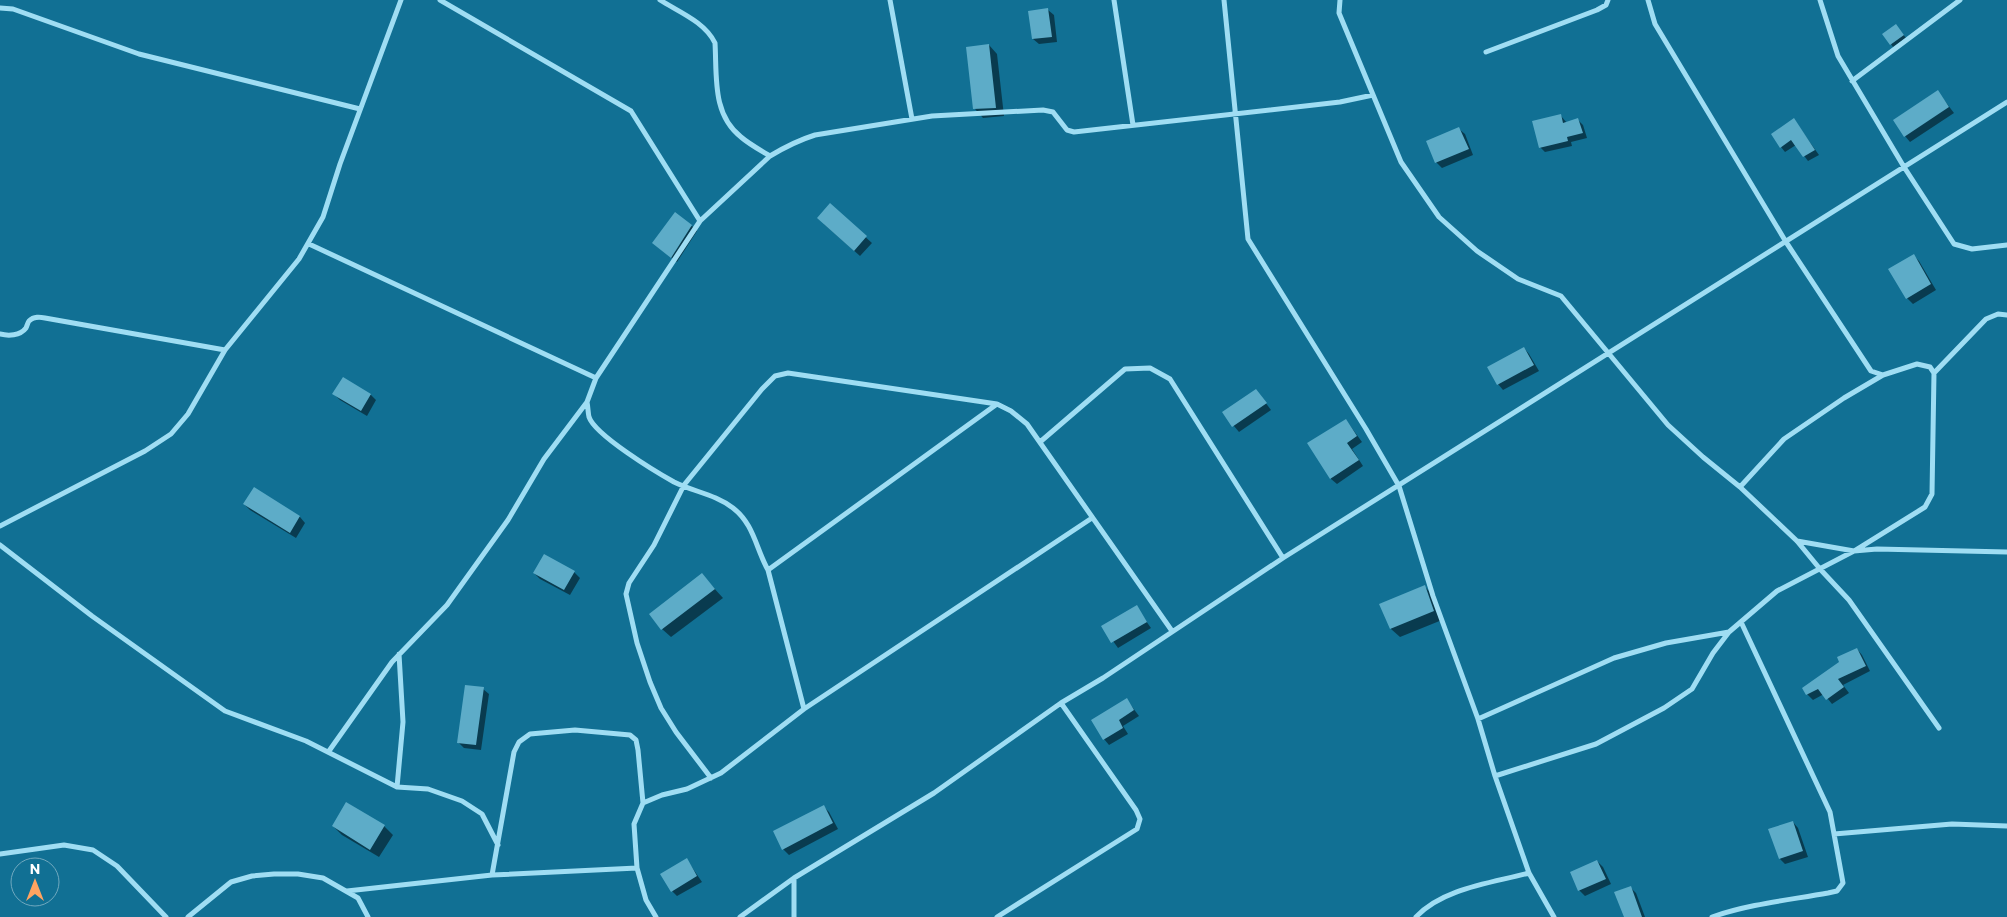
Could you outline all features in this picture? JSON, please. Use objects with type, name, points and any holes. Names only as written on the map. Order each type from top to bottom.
[{"type":"street","points":[[0,526],[145,451],[171,434],[199,396],[225,350],[272,295],[309,244],[323,217],[360,108],[401,0]]},
{"type":"street","points":[[440,0],[631,111],[700,221]]},
{"type":"street","points":[[660,0],[699,24],[711,34],[715,43],[718,102],[722,115],[740,136],[770,156]]},
{"type":"street","points":[[890,0],[912,119]]},
{"type":"street","points":[[1114,0],[1133,125]]},
{"type":"street","points":[[1224,0],[1248,239],[1366,429],[1399,486],[1433,596],[1478,719],[1495,776],[1530,873],[1554,917]]},
{"type":"street","points":[[1340,0],[1339,14],[1401,162],[1439,217],[1477,252],[1518,278],[1561,296],[1668,425],[1797,541],[1849,600],[1939,728]]},
{"type":"street","points":[[1486,52],[1597,10],[1606,5],[1608,0]]},
{"type":"street","points":[[1648,0],[1655,24],[1786,242],[1871,371],[1883,375]]},
{"type":"street","points":[[1820,0],[1838,56],[1904,167],[1954,244],[1972,249],[2007,244]]},
{"type":"street","points":[[1852,81],[1960,0]]},
{"type":"street","points":[[0,8],[13,9],[139,54],[360,108]]},
{"type":"street","points":[[328,751],[399,654],[447,605],[508,520],[544,459],[587,402],[596,378],[700,221],[770,156],[800,140],[815,135],[932,116],[1043,110],[1053,112],[1067,130],[1074,132],[1340,102],[1373,95]]},
{"type":"street","points":[[740,917],[794,878],[934,794],[1061,703],[1103,678],[1283,558],[2007,102]]},
{"type":"street","points":[[309,244],[596,378]]},
{"type":"street","points":[[1934,372],[1986,319],[1998,314],[2007,315]]},
{"type":"street","points":[[0,334],[6,336],[18,334],[26,329],[29,321],[36,317],[225,350]]},
{"type":"street","points":[[1495,776],[1596,744],[1664,708],[1692,689],[1713,653],[1729,632],[1777,591],[1854,550],[1925,507],[1932,494],[1934,372],[1930,367],[1917,364],[1883,375],[1844,398],[1784,439],[1740,488]]},
{"type":"street","points":[[1040,442],[1125,369],[1150,368],[1170,379],[1283,558]]},
{"type":"street","points":[[711,778],[676,732],[661,708],[637,643],[626,594],[628,583],[654,545],[684,485],[762,389],[775,376],[788,373],[997,404],[1011,411],[1027,424],[1172,631]]},
{"type":"street","points":[[587,402],[590,418],[599,431],[620,447],[675,482],[717,497],[735,509],[750,526],[760,555],[768,570],[804,709]]},
{"type":"street","points":[[768,570],[997,404]]},
{"type":"street","points":[[644,803],[662,795],[688,789],[721,773],[804,709],[1092,518]]},
{"type":"street","points":[[1797,541],[1854,550],[2007,552]]},
{"type":"street","points":[[0,545],[92,616],[225,711],[306,741],[397,787],[428,789],[462,801],[482,814],[498,845]]},
{"type":"street","points":[[1712,917],[1745,908],[1837,890],[1843,883],[1830,812],[1741,622]]},
{"type":"street","points":[[1478,719],[1614,658],[1666,643],[1729,632]]},
{"type":"street","points":[[397,787],[403,722],[399,654]]},
{"type":"street","points":[[997,917],[1136,829],[1140,819],[1136,810],[1061,703]]},
{"type":"street","points":[[492,875],[514,752],[519,742],[530,734],[575,730],[630,735],[636,740],[644,803],[634,824],[637,868],[646,900],[656,917]]},
{"type":"street","points":[[1834,834],[1952,824],[2007,826]]},
{"type":"street","points":[[0,854],[64,845],[94,850],[117,866],[166,917]]},
{"type":"street","points":[[347,891],[492,875],[637,868]]},
{"type":"street","points":[[1416,917],[1424,908],[1443,896],[1530,873]]},
{"type":"street","points":[[188,917],[231,882],[252,876],[274,874],[298,874],[323,878],[358,898],[368,917]]},
{"type":"street","points":[[794,878],[794,917]]},
{"type":"building","points":[[1048,8],[1052,37],[1032,39],[1028,11]]},
{"type":"building","points":[[1896,24],[1904,35],[1890,45],[1882,34]]},
{"type":"building","points":[[989,44],[996,108],[973,109],[966,47]]},
{"type":"building","points":[[1938,90],[1949,107],[1904,137],[1893,120]]},
{"type":"building","points":[[1561,114],[1563,123],[1578,118],[1583,133],[1567,137],[1568,141],[1539,148],[1532,121]]},
{"type":"building","points":[[1794,118],[1815,150],[1803,157],[1791,140],[1780,148],[1771,134]]},
{"type":"building","points":[[1459,127],[1469,149],[1435,163],[1426,141]]},
{"type":"building","points":[[830,203],[867,236],[854,251],[817,218]]},
{"type":"building","points":[[675,212],[692,225],[671,258],[652,243]]},
{"type":"building","points":[[1914,254],[1931,284],[1906,299],[1888,269]]},
{"type":"building","points":[[1524,347],[1534,365],[1497,385],[1487,367]]},
{"type":"building","points":[[343,377],[371,394],[361,411],[332,394]]},
{"type":"building","points":[[1256,389],[1267,403],[1232,427],[1222,412]]},
{"type":"building","points":[[1346,419],[1357,436],[1347,443],[1359,460],[1330,479],[1307,443]]},
{"type":"building","points":[[254,487],[300,516],[290,533],[243,504]]},
{"type":"building","points":[[544,554],[575,571],[564,590],[533,573]]},
{"type":"building","points":[[702,573],[715,589],[661,630],[649,614]]},
{"type":"building","points":[[1425,585],[1434,611],[1390,629],[1379,604]]},
{"type":"building","points":[[1137,605],[1147,622],[1111,643],[1101,626]]},
{"type":"building","points":[[1857,648],[1866,666],[1838,679],[1844,687],[1826,700],[1818,689],[1806,695],[1802,688],[1839,662],[1837,657]]},
{"type":"building","points":[[465,685],[484,687],[476,745],[457,743]]},
{"type":"building","points":[[1127,698],[1134,710],[1119,720],[1123,728],[1103,740],[1091,720]]},
{"type":"building","points":[[346,802],[385,825],[370,850],[332,826]]},
{"type":"building","points":[[824,805],[833,823],[782,850],[773,831]]},
{"type":"building","points":[[1793,821],[1803,851],[1779,859],[1768,829]]},
{"type":"building","points":[[687,858],[697,876],[671,892],[660,874]]},
{"type":"building","points":[[1597,860],[1606,879],[1578,891],[1570,872]]},
{"type":"building","points":[[1631,886],[1642,917],[1624,917],[1614,892]]}]
